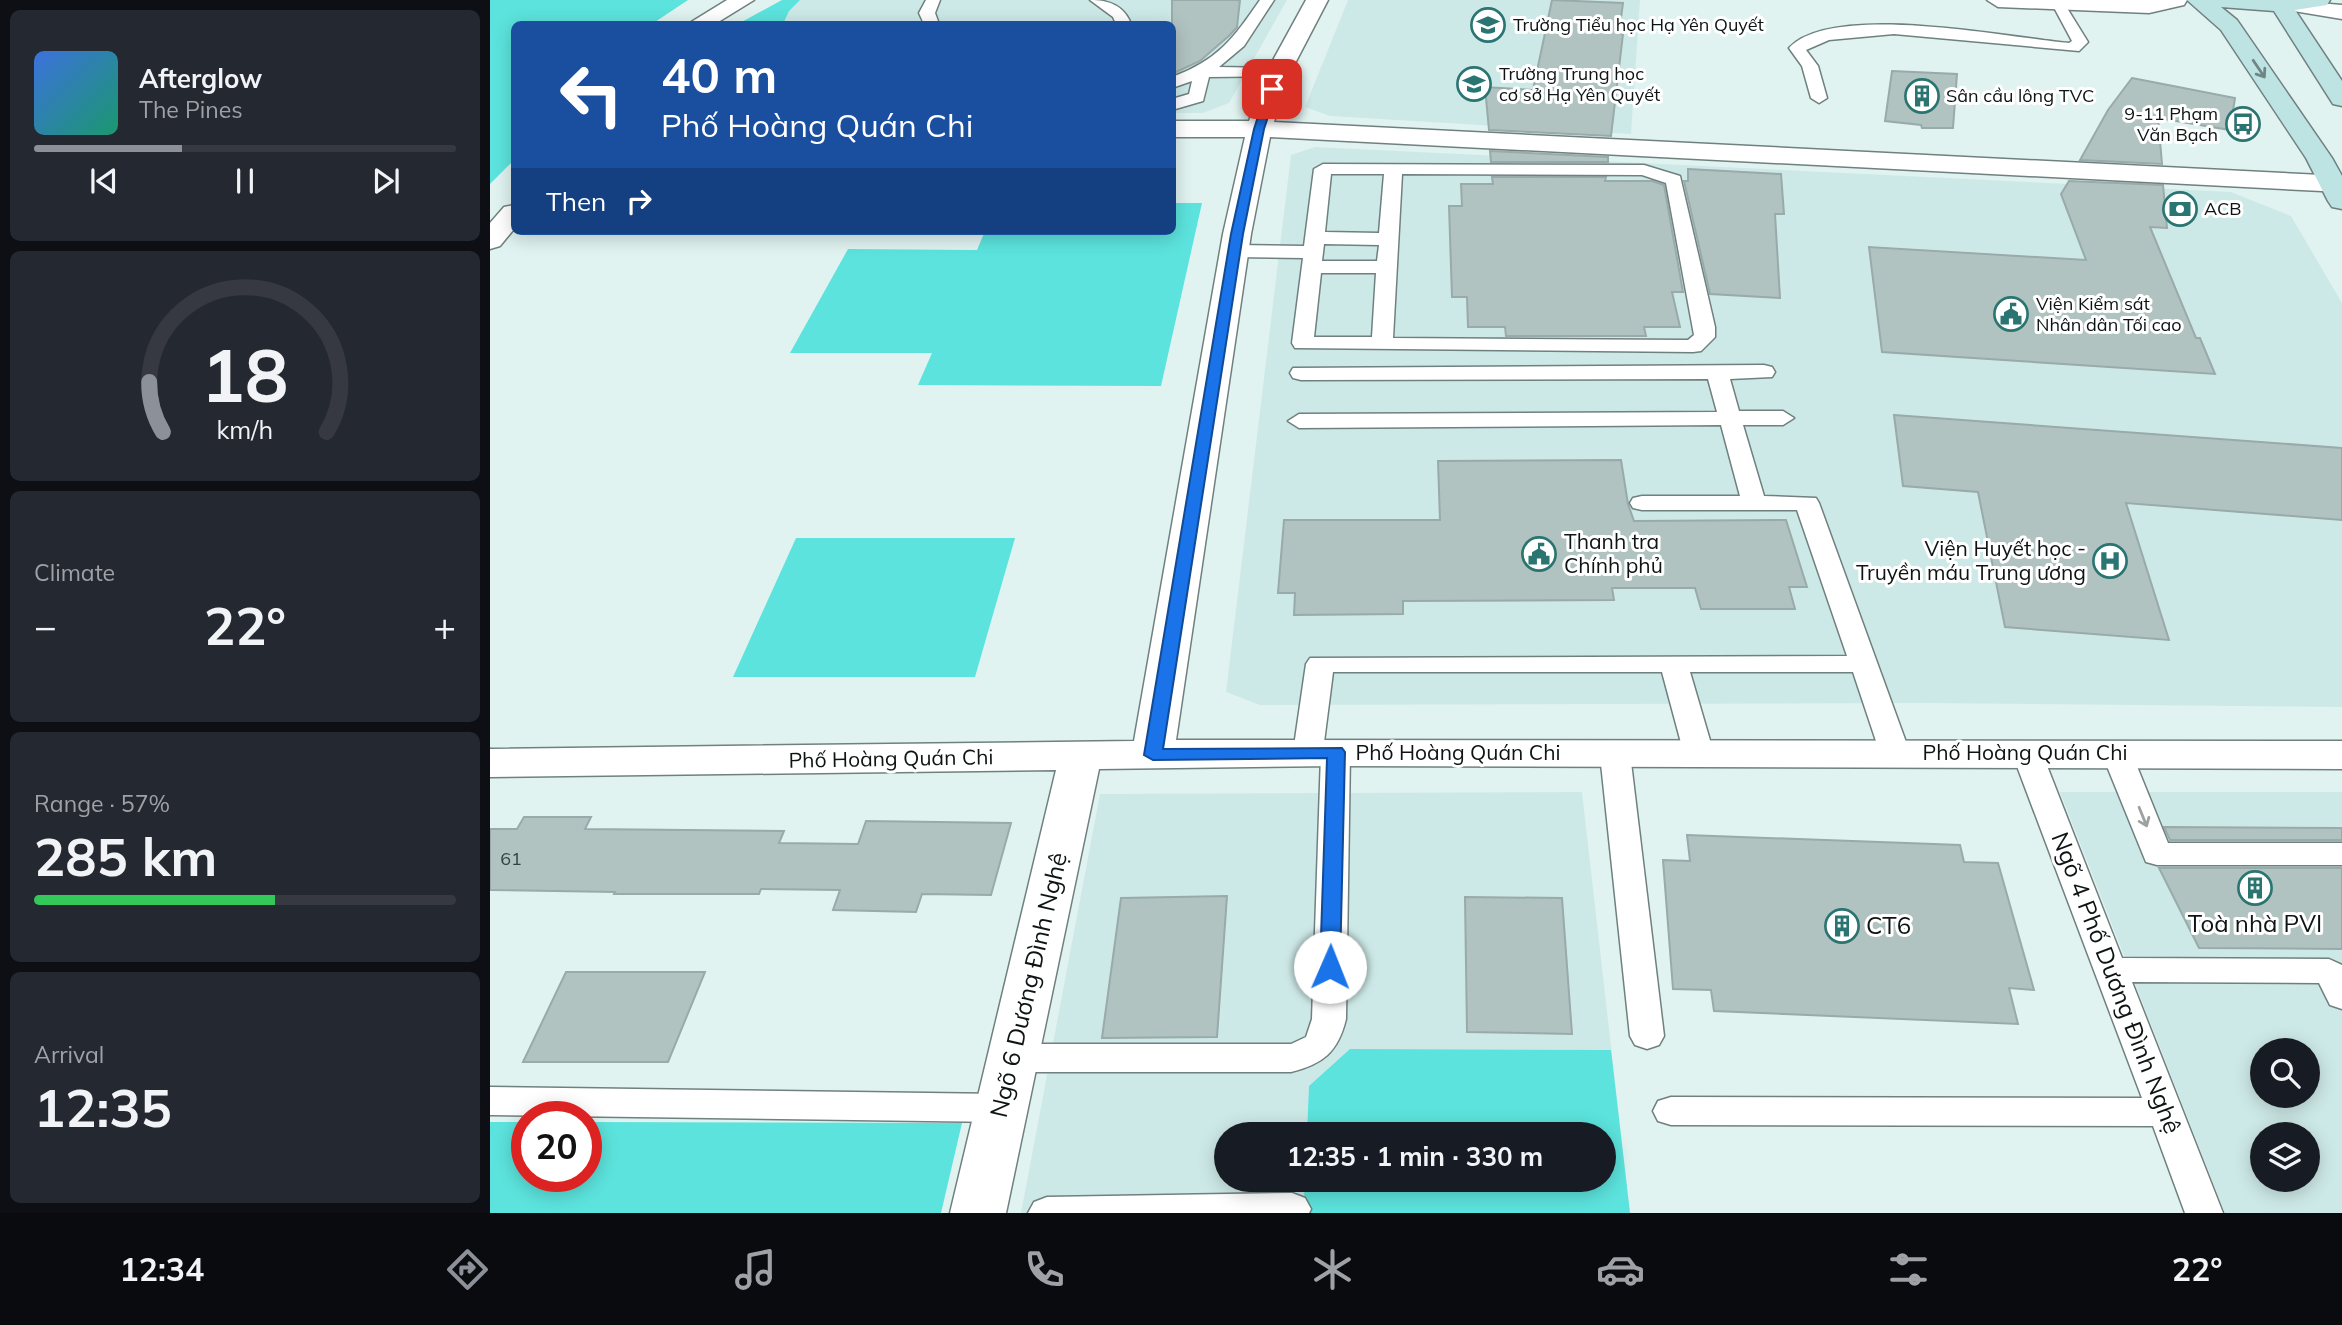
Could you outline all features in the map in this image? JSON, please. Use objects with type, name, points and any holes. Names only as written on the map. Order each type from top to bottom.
[{"type":"main road","points":[[2199,0],[2229,25],[2339,189]]},
{"type":"main road","points":[[2208,0],[2286,5],[2319,0]]},
{"type":"main road","points":[[2286,5],[2294,27],[2341,97]]},
{"type":"main road","points":[[2229,25],[2294,27]]},
{"type":"street","points":[[704,21],[743,0]]},
{"type":"street","points":[[1153,755],[1234,251],[1259,129],[1278,73],[1317,0]]},
{"type":"street","points":[[1998,0],[2149,6],[2176,0]]},
{"type":"street","points":[[2286,5],[2342,12]]},
{"type":"street","points":[[1176,129],[1259,129],[2339,189]]},
{"type":"street","points":[[490,240],[511,216]]},
{"type":"street","name":"Phố Hoàng Quán Chi","points":[[490,763],[1322,752],[2342,755]]},
{"type":"street","name":"Ngõ 6 Dương Đình Nghệ","points":[[978,1213],[1080,757]]},
{"type":"lane","points":[[931,21],[927,13],[933,0]]},
{"type":"lane","points":[[1097,0],[1120,15],[1122,21]]},
{"type":"lane","points":[[1176,82],[1202,72],[1230,54],[1267,0]]},
{"type":"lane","points":[[1819,98],[1811,66],[1797,48],[1812,38],[1856,30],[1913,31],[2073,48],[2080,42],[2057,1]]},
{"type":"lane","points":[[1202,72],[1278,73]]},
{"type":"lane","points":[[1176,104],[1197,97],[1203,79],[1202,72]]},
{"type":"lane","points":[[1323,169],[1393,169],[1644,170],[1661,173],[1674,180],[1705,327],[1704,337],[1693,346],[1303,343],[1323,169]]},
{"type":"lane","points":[[1382,344],[1393,169]]},
{"type":"lane","points":[[1234,251],[1313,252],[1387,239]]},
{"type":"lane","points":[[1313,252],[1386,267]]},
{"type":"lane","points":[[1717,372],[1754,503]]},
{"type":"lane","points":[[1301,373],[1764,372]]},
{"type":"lane","points":[[1299,421],[1783,418]]},
{"type":"lane","points":[[1642,503],[1807,503],[1895,753]]},
{"type":"lane","points":[[1012,1058],[1291,1058],[1310,1054],[1325,1039],[1329,1018],[1320,664],[1864,664]]},
{"type":"lane","points":[[1674,664],[1699,754]]},
{"type":"lane","name":"Ngõ 4 Phố Dương Đình Nghệ","points":[[2027,753],[2204,1213]]},
{"type":"lane","points":[[1615,754],[1647,1036]]},
{"type":"lane","points":[[2117,754],[2157,853],[2342,854]]},
{"type":"lane","points":[[2111,970],[2329,971],[2342,996]]},
{"type":"lane","points":[[490,1101],[1001,1108]]},
{"type":"lane","points":[[1671,1111],[2165,1112]]},
{"type":"lane","points":[[1048,1213],[1292,1209]]},
{"type":"shaded area","points":[[490,0],[688,0],[656,21],[511,21],[511,163],[490,184]]},
{"type":"shaded area","points":[[782,0],[1287,0],[1229,103],[1203,113],[1176,113],[1176,21],[744,21]]},
{"type":"shaded area","points":[[782,0],[800,0],[789,11],[784,21],[744,21]]},
{"type":"shaded area","points":[[1348,0],[1640,0],[1631,134],[1330,116],[1305,107]]},
{"type":"shaded area","points":[[1315,147],[2231,192],[2291,216],[2342,303],[2342,707],[1926,703],[1260,705],[1226,692],[1291,155]]},
{"type":"shaded area","points":[[1176,203],[1202,203],[1161,386],[918,385],[932,353],[790,353],[848,249],[977,250],[983,235],[1176,235]]},
{"type":"shaded area","points":[[796,538],[1015,538],[975,677],[733,677]]},
{"type":"shaded area","points":[[1582,792],[1630,1213],[1021,1213],[1100,794]]},
{"type":"shaded area","points":[[2060,792],[2342,792],[2342,1213],[2225,1213]]},
{"type":"shaded area","points":[[1350,1049],[1611,1050],[1630,1213],[1303,1213],[1304,1192],[1616,1192],[1616,1122],[1308,1122],[1309,1086]]},
{"type":"shaded area","points":[[490,1122],[511,1122],[511,1192],[602,1192],[602,1122],[962,1123],[941,1213],[490,1213]]},
{"type":"building","points":[[1172,0],[1240,0],[1237,27],[1230,35],[1200,61],[1176,72],[1176,21],[1172,21]]},
{"type":"building","points":[[1552,0],[1623,3],[1619,33],[1623,34],[1611,136],[1489,130],[1485,87],[1533,90]]},
{"type":"building","name":"Sân cầu lông TVC","points":[[1892,71],[1957,74],[1953,128],[1922,128],[1921,125],[1885,121]]},
{"type":"building","points":[[2132,78],[2235,98],[2230,130],[2158,118],[2162,164],[2080,160],[2108,110]]},
{"type":"building","points":[[1490,151],[1608,157],[1608,162],[1491,162]]},
{"type":"building","points":[[1688,169],[1781,174],[1784,214],[1775,214],[1780,298],[1710,294],[1684,181],[1688,181]]},
{"type":"building","points":[[1492,177],[1606,177],[1605,181],[1652,181],[1664,185],[1683,292],[1672,292],[1680,327],[1644,327],[1646,336],[1506,336],[1505,327],[1468,327],[1467,297],[1452,297],[1449,206],[1462,206],[1461,184],[1493,184]]},
{"type":"building","name":"Viện Kiểm sát Nhân dân Tối cao","points":[[2069,181],[2163,185],[2167,228],[2150,227],[2196,338],[2200,338],[2215,374],[1882,352],[1869,247],[2086,260],[2061,194]]},
{"type":"building","points":[[1894,415],[2342,448],[2342,520],[2126,503],[2169,640],[2005,627],[1978,492],[1903,486]]},
{"type":"building","name":"Thanh tra Chính phủ","points":[[1621,460],[1628,504],[1634,521],[1786,520],[1807,587],[1789,587],[1795,609],[1701,609],[1695,588],[1612,588],[1614,600],[1403,601],[1403,614],[1294,615],[1295,593],[1278,593],[1284,520],[1440,520],[1438,461]]},
{"type":"building","points":[[524,817],[591,817],[585,829],[784,831],[779,843],[858,844],[866,821],[1011,823],[991,895],[922,894],[916,912],[833,910],[840,890],[761,889],[759,894],[614,894],[615,892],[490,890],[490,829],[517,829]]},
{"type":"building","points":[[2164,827],[2342,828],[2342,840],[2170,840]]},
{"type":"building","name":"CT6","points":[[1687,835],[1960,845],[1964,862],[1998,863],[2034,990],[2009,988],[2018,1024],[1714,1011],[1711,990],[1673,989],[1663,860],[1690,861]]},
{"type":"building","name":"Toà nhà PVI","points":[[2159,868],[2342,868],[2342,949],[2199,948]]},
{"type":"building","points":[[1227,896],[1217,1037],[1102,1038],[1121,898]]},
{"type":"building","points":[[1465,897],[1562,898],[1572,1034],[1467,1032]]},
{"type":"building","points":[[566,972],[705,972],[668,1062],[523,1062]]},
{"type":"place","name":"Trường Tiểu học Hạ Yên Quyết","points":[[1488,25]]},
{"type":"place","name":"Trường Trung học cơ sở Hạ Yên Quyết","points":[[1474,84]]},
{"type":"place","name":"Sân cầu lông TVC","points":[[1922,96]]},
{"type":"place","name":"9-11 Phạm Văn Bạch","points":[[2243,124]]},
{"type":"place","name":"ACB","points":[[2180,209]]},
{"type":"place","name":"Viện Kiểm sát Nhân dân Tối cao","points":[[2011,314]]},
{"type":"place","name":"Thanh tra Chính phủ","points":[[1539,554]]},
{"type":"place","name":"Viện Huyết học - Truyền máu Trung ương","points":[[2110,561]]},
{"type":"place","name":"Toà nhà PVI","points":[[2255,888]]},
{"type":"place","name":"CT6","points":[[1842,926]]},
{"type":"route","points":[[1272,89],[1265,104],[1237,234],[1153,755],[1336,752],[1330,967]]}]
